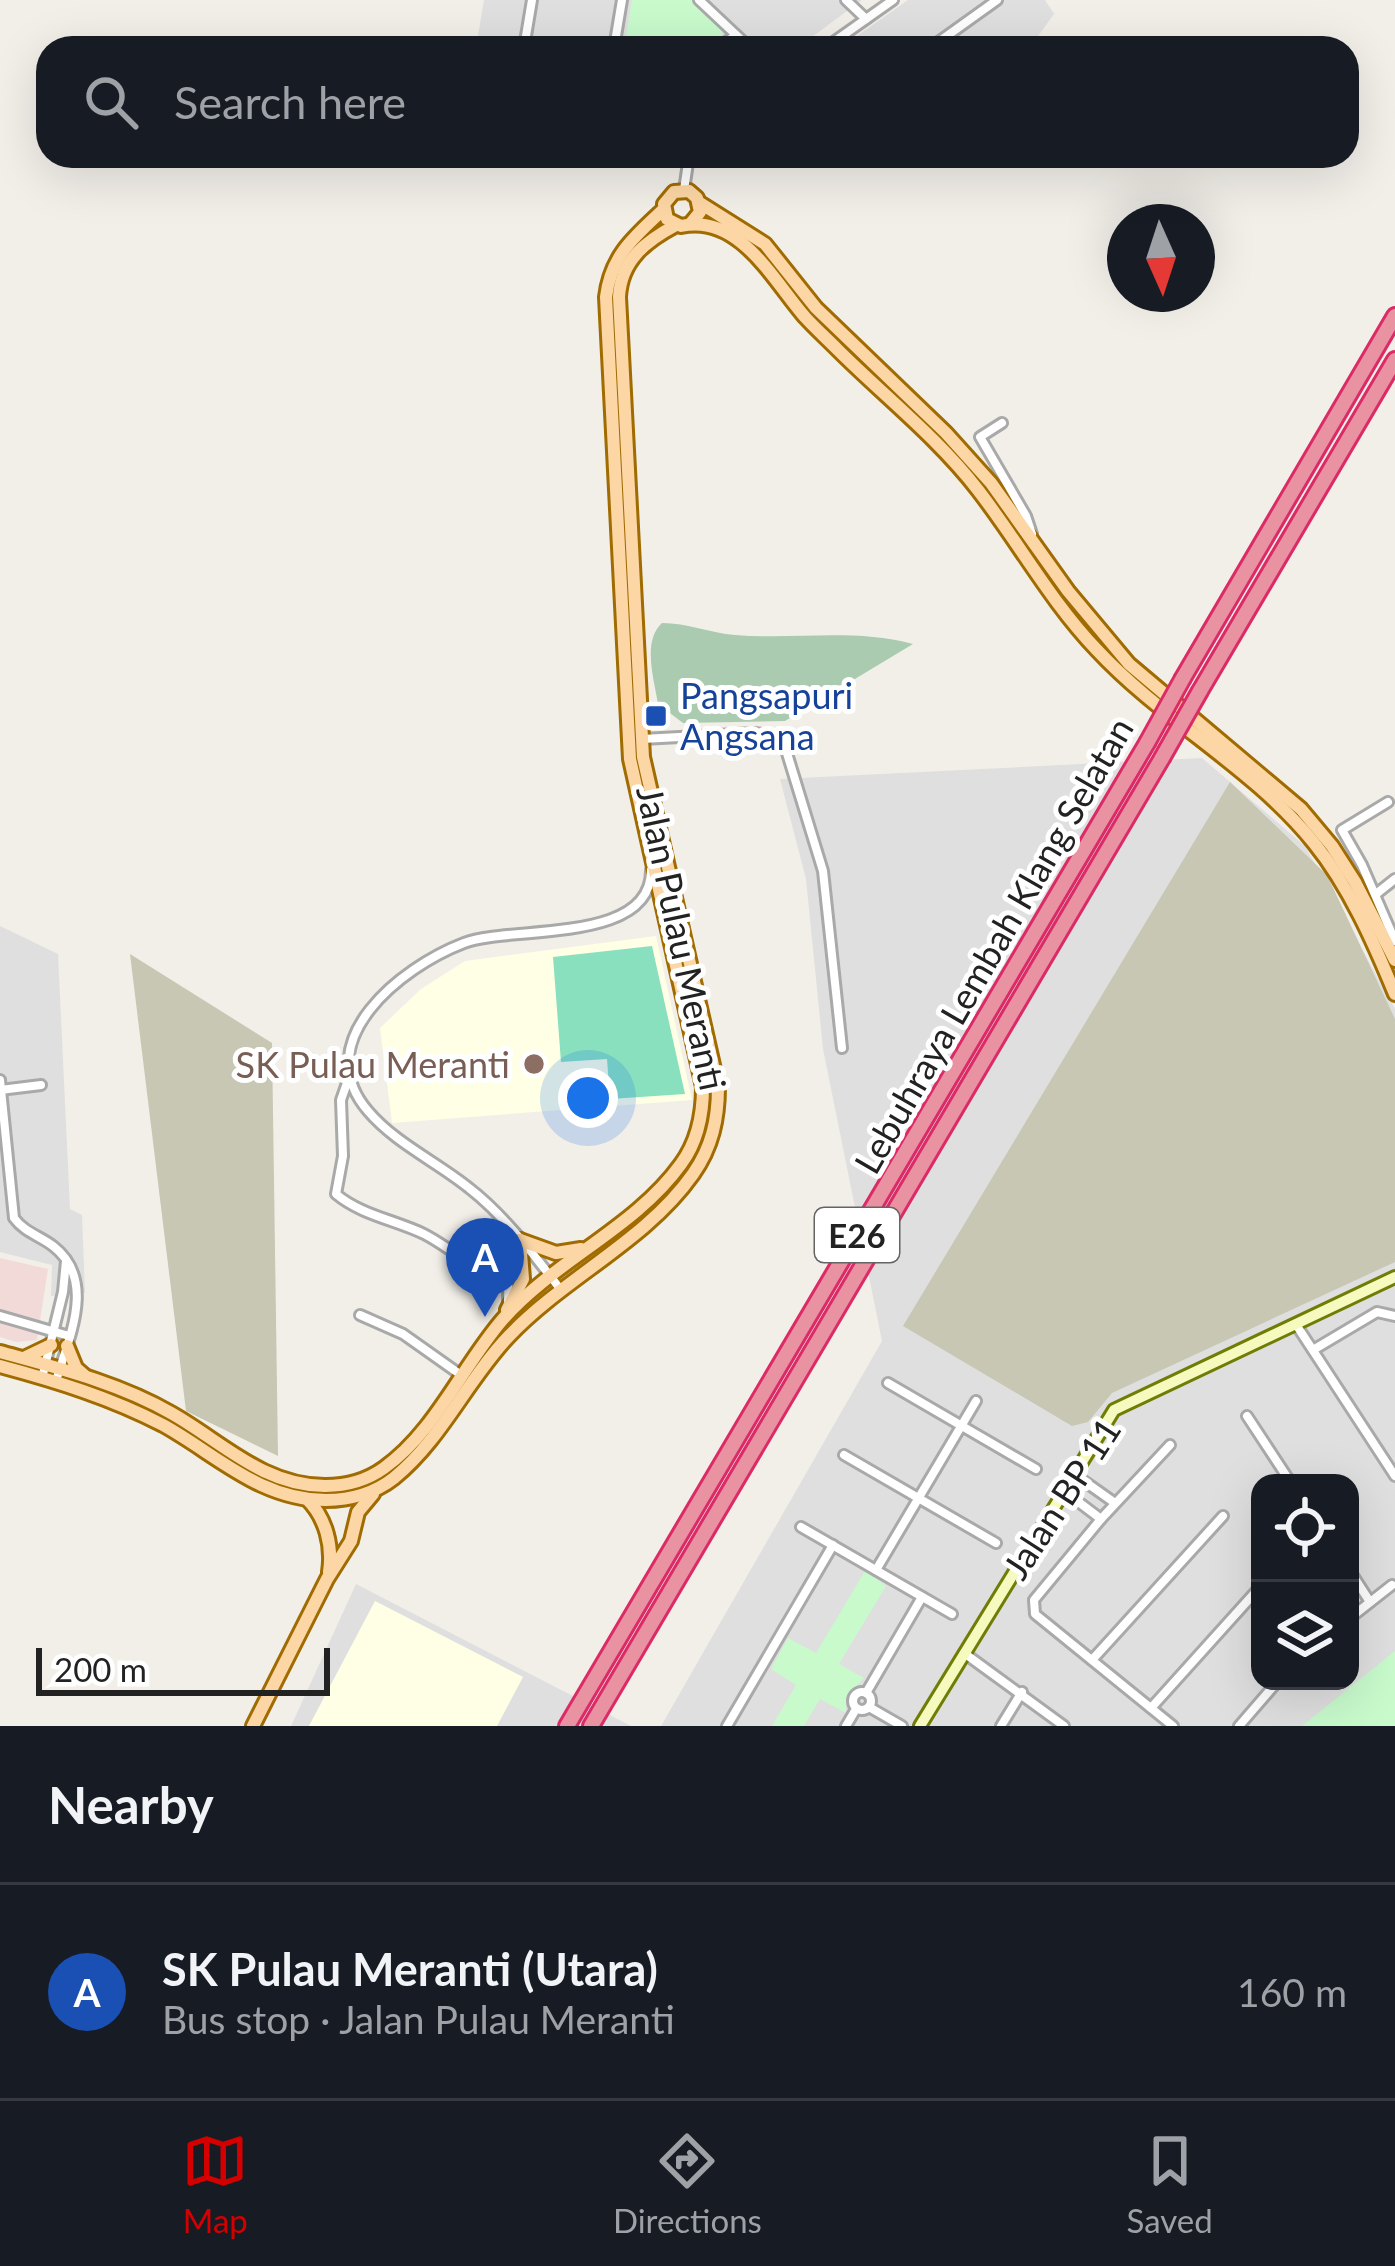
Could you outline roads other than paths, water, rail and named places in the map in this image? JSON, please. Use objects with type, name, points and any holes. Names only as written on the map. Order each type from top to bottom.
[{"type":"highway","name":"Lebuhraya Lembah Klang Selatan","points":[[567,1726],[1395,316]]},
{"type":"highway","name":"Lebuhraya Lembah Klang Selatan","points":[[591,1726],[1395,360]]},
{"type":"main road","points":[[1395,960],[1332,846],[1301,809],[1104,638],[991,483],[946,433],[816,308],[765,244],[700,203],[694,194],[683,190],[670,195],[664,209],[676,224],[717,228],[756,255],[806,318],[934,440],[977,489],[1094,648],[1290,814],[1345,892],[1395,994]]},
{"type":"main road","points":[[691,223],[698,217],[700,203]]},
{"type":"main road","name":"Jalan Pulau Meranti","points":[[0,1366],[86,1377],[173,1413],[263,1472],[319,1486],[363,1480],[404,1452],[506,1312],[680,1166],[703,1112],[704,1087],[630,759],[605,297],[614,263],[626,243],[664,209]]},
{"type":"main road","name":"Jalan Pulau Meranti","points":[[0,1352],[166,1427],[259,1485],[307,1499],[344,1500],[379,1488],[431,1440],[505,1339],[672,1200],[703,1159],[718,1112],[718,1088],[642,739],[620,281],[629,260],[676,224]]},
{"type":"main road","points":[[515,1235],[556,1253],[589,1247]]},
{"type":"main road","points":[[506,1312],[524,1279],[515,1235]]},
{"type":"main road","points":[[19,1358],[52,1339]]},
{"type":"main road","points":[[68,1341],[76,1368],[86,1377]]},
{"type":"main road","points":[[253,1726],[351,1540],[358,1512],[379,1488]]},
{"type":"main road","points":[[307,1499],[319,1511],[327,1532],[331,1561],[327,1579]]},
{"type":"street","points":[[526,36],[532,0]]},
{"type":"street","points":[[616,36],[622,0]]},
{"type":"street","points":[[699,0],[736,35]]},
{"type":"street","points":[[846,0],[866,19]]},
{"type":"street","points":[[842,36],[893,0]]},
{"type":"street","points":[[947,36],[998,0]]},
{"type":"street","points":[[683,190],[687,168]]},
{"type":"street","points":[[1002,423],[980,437],[1026,516],[1033,542]]},
{"type":"street","points":[[642,739],[755,733],[770,735],[786,749],[823,871],[842,1048]]},
{"type":"street","points":[[1388,802],[1342,830],[1395,941]]},
{"type":"street","points":[[510,1274],[483,1269],[429,1237],[357,1208],[336,1194],[343,1156],[341,1100],[355,1029],[404,978],[466,943],[592,925],[630,909],[649,892],[650,857]]},
{"type":"street","points":[[1376,894],[1395,880]]},
{"type":"street","points":[[349,1076],[379,1124],[473,1190],[560,1290]]},
{"type":"street","points":[[0,1080],[4,1185],[14,1218],[73,1265],[77,1290],[68,1341],[51,1373]]},
{"type":"street","points":[[0,1090],[41,1085]]},
{"type":"street","points":[[506,1312],[515,1235]]},
{"type":"street","points":[[51,1373],[66,1260]]},
{"type":"street","name":"Jalan BP 11","points":[[920,1726],[1101,1425],[1128,1400],[1395,1277]]},
{"type":"street","points":[[1313,1350],[1377,1312],[1395,1316]]},
{"type":"street","points":[[360,1315],[403,1334],[461,1375]]},
{"type":"street","points":[[0,1316],[52,1339],[68,1341]]},
{"type":"street","points":[[1297,1326],[1395,1476]]},
{"type":"street","points":[[888,1383],[1036,1469]]},
{"type":"street","points":[[876,1570],[976,1401]]},
{"type":"street","points":[[1247,1416],[1286,1474]]},
{"type":"street","points":[[1170,1445],[1034,1600],[1035,1614],[1173,1726]]},
{"type":"street","points":[[844,1455],[996,1544]]},
{"type":"street","points":[[1073,1473],[1114,1504]]},
{"type":"street","points":[[1063,1490],[1101,1519]]},
{"type":"street","points":[[1092,1660],[1223,1516]]},
{"type":"street","points":[[801,1527],[952,1614]]},
{"type":"street","points":[[727,1726],[833,1545]]},
{"type":"street","points":[[1357,1582],[1370,1602]]},
{"type":"street","points":[[1359,1611],[1392,1585]]},
{"type":"street","points":[[866,1693],[922,1597]]},
{"type":"street","points":[[1151,1708],[1251,1597]]},
{"type":"street","points":[[964,1653],[1064,1726]]},
{"type":"street","points":[[1238,1726],[1270,1690]]},
{"type":"street","points":[[1001,1726],[1022,1692]]},
{"type":"street","points":[[866,1693],[871,1699],[869,1707]]},
{"type":"street","points":[[846,1726],[856,1709],[854,1695],[866,1693]]},
{"type":"street","points":[[856,1709],[869,1707],[902,1726]]},
{"type":"place","name":"Pangsapuri Angsana","points":[[656,716]]},
{"type":"place","name":"SK Pulau Meranti","points":[[534,1064]]},
{"type":"place","name":"SK Pulau Meranti (Utara)","points":[[485,1317]]}]
